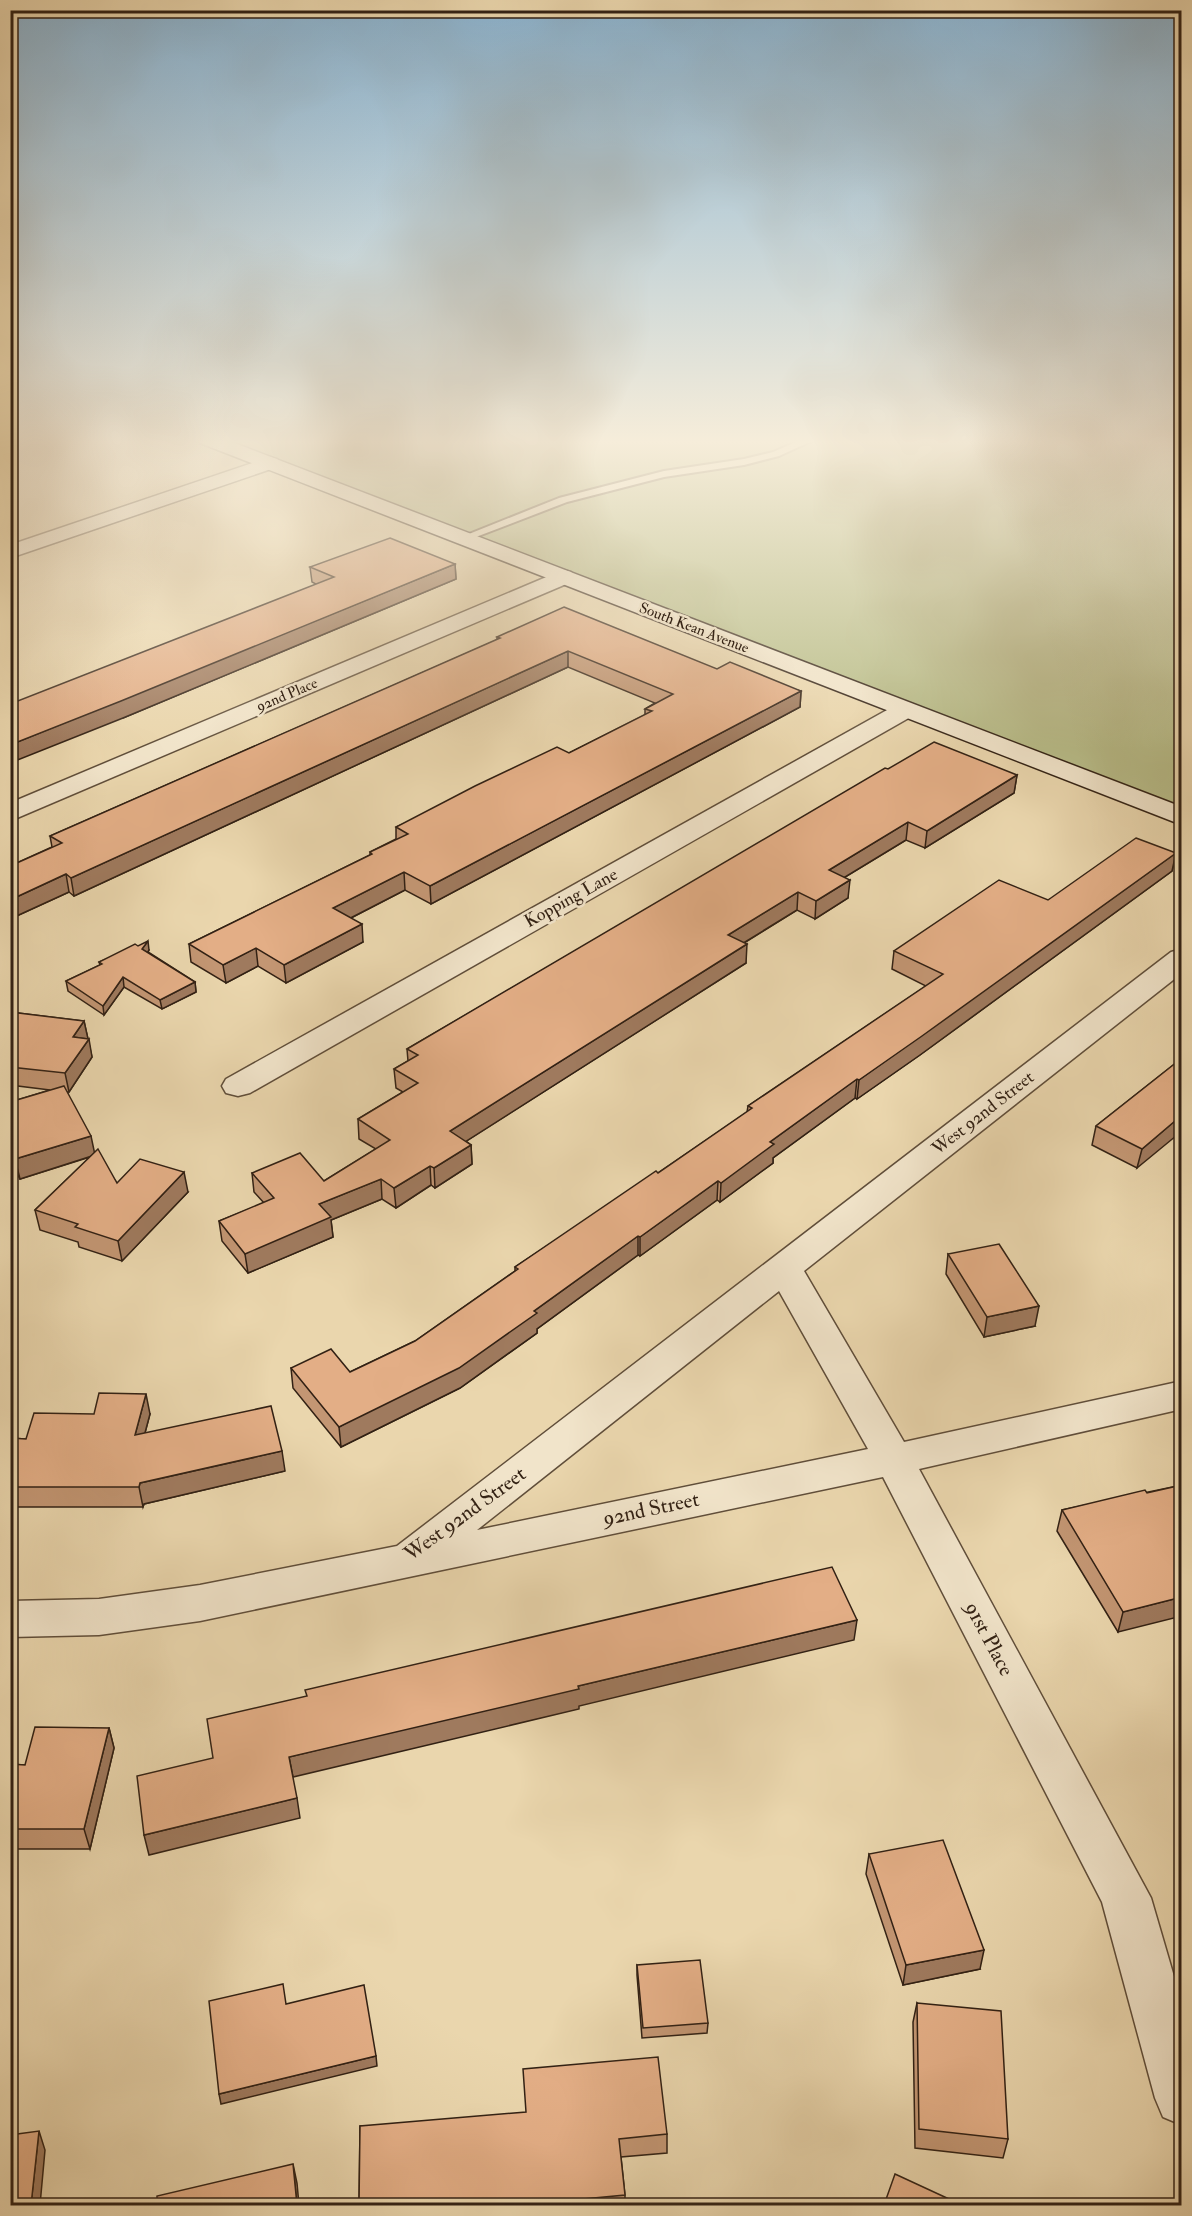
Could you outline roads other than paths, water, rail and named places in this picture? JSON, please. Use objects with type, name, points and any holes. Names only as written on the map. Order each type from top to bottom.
[{"type":"street","points":[[10,552],[38,542]]},
{"type":"street","name":"South Kean Avenue","points":[[475,542],[1182,817]]},
{"type":"street","name":"92nd Place","points":[[10,813],[563,577]]},
{"type":"street","name":"Kopping Lane","points":[[238,1086],[905,710]]},
{"type":"street","name":"West 92nd Street","points":[[10,1619],[99,1617],[200,1603],[410,1560],[1182,958]]},
{"type":"street","points":[[785,1269],[893,1458],[1182,1395]]},
{"type":"street","name":"92nd Street","points":[[410,1560],[893,1458]]},
{"type":"street","name":"91st Place","points":[[893,1458],[1125,1898],[1182,2098]]}]
